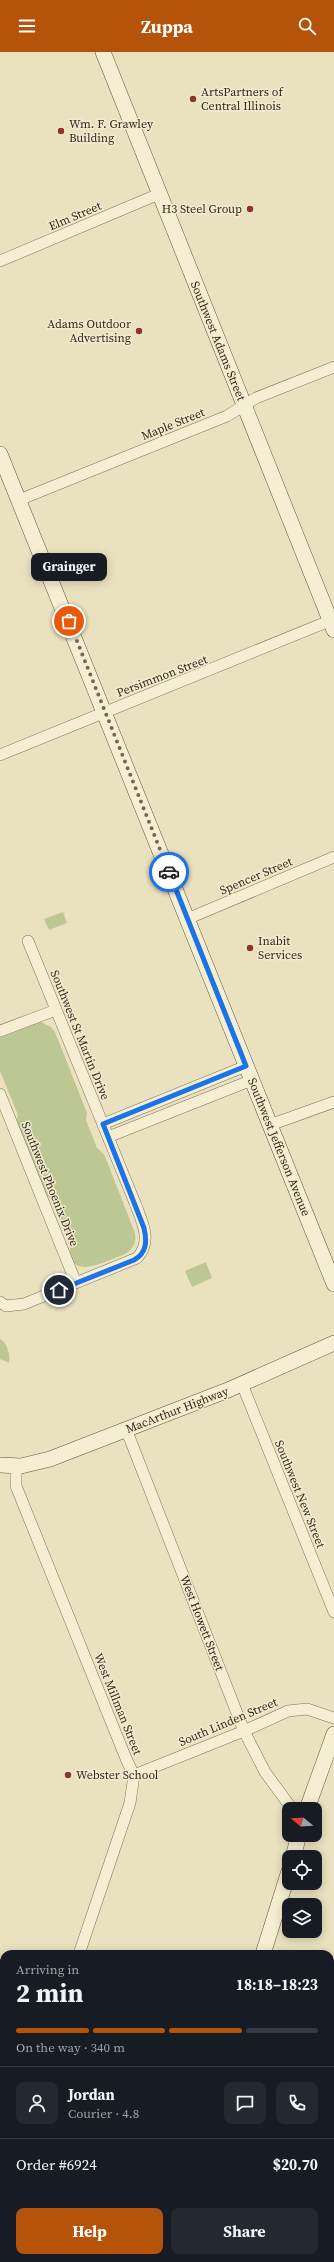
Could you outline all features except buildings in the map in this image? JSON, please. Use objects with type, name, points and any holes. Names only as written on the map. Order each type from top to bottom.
[{"type":"main road","name":"Southwest Adams Street","points":[[103,52],[244,407],[333,624]]},
{"type":"main road","name":"Southwest Jefferson Avenue","points":[[0,454],[334,1284]]},
{"type":"main road","name":"MacArthur Highway","points":[[0,1465],[16,1467],[40,1463],[242,1384],[334,1343]]},
{"type":"main road","points":[[310,1802],[334,1734]]},
{"type":"main road","points":[[264,1950],[283,1890]]},
{"type":"street","name":"Elm Street","points":[[0,261],[159,194]]},
{"type":"street","name":"Maple Street","points":[[19,500],[227,416],[244,407],[256,398],[334,367]]},
{"type":"street","name":"Persimmon Street","points":[[0,755],[105,712],[333,624]]},
{"type":"street","name":"Spencer Street","points":[[187,919],[334,857]]},
{"type":"street","name":"Southwest St Martin Drive","points":[[28,941],[144,1228],[146,1244],[143,1252],[134,1260],[76,1284]]},
{"type":"street","points":[[0,1032],[56,1010]]},
{"type":"street","points":[[103,1124],[249,1073]]},
{"type":"street","points":[[108,1137],[249,1073]]},
{"type":"street","name":"Southwest Phoenix Drive","points":[[0,1094],[76,1284]]},
{"type":"street","points":[[270,1125],[334,1102]]},
{"type":"street","points":[[0,1302],[6,1306],[24,1304],[76,1284]]},
{"type":"street","name":"Southwest New Street","points":[[242,1384],[334,1612]]},
{"type":"street","name":"West Howett Street","points":[[126,1429],[244,1731],[265,1772],[287,1802]]},
{"type":"street","name":"West Millman Street","points":[[16,1467],[18,1489],[127,1761],[134,1775]]},
{"type":"street","name":"South Linden Street","points":[[134,1775],[244,1731],[288,1711],[307,1709],[334,1718]]},
{"type":"street","points":[[80,1950],[130,1803],[134,1775]]},
{"type":"green space","points":[[63,912],[67,923],[49,930],[44,919]]},
{"type":"green space","points":[[41,1022],[51,1027],[55,1032],[87,1113],[86,1120],[97,1148],[104,1154],[135,1233],[134,1245],[122,1256],[89,1267],[83,1267],[73,1262],[70,1246],[50,1198],[45,1194],[16,1122],[18,1115],[0,1071],[0,1037]]},
{"type":"green space","points":[[206,1262],[212,1278],[192,1287],[185,1271]]},
{"type":"green space","points":[[0,1339],[5,1343],[8,1350],[9,1363],[0,1359]]},
{"type":"way so far","points":[[69,621],[169,872]]},
{"type":"place","name":"ArtsPartners of Central Illinois","points":[[193,99]]},
{"type":"place","name":"Wm. F. Grawley Building","points":[[61,131]]},
{"type":"place","name":"H3 Steel Group","points":[[250,209]]},
{"type":"place","name":"Adams Outdoor Advertising","points":[[139,331]]},
{"type":"place","name":"Grainger","points":[[69,621]]},
{"type":"place","name":"Inabit Services","points":[[250,948]]},
{"type":"place","name":"Webster School","points":[[68,1775]]},
{"type":"route","points":[[59,1290],[134,1260],[143,1252],[146,1244],[144,1228],[103,1124],[246,1066],[169,872]]}]
